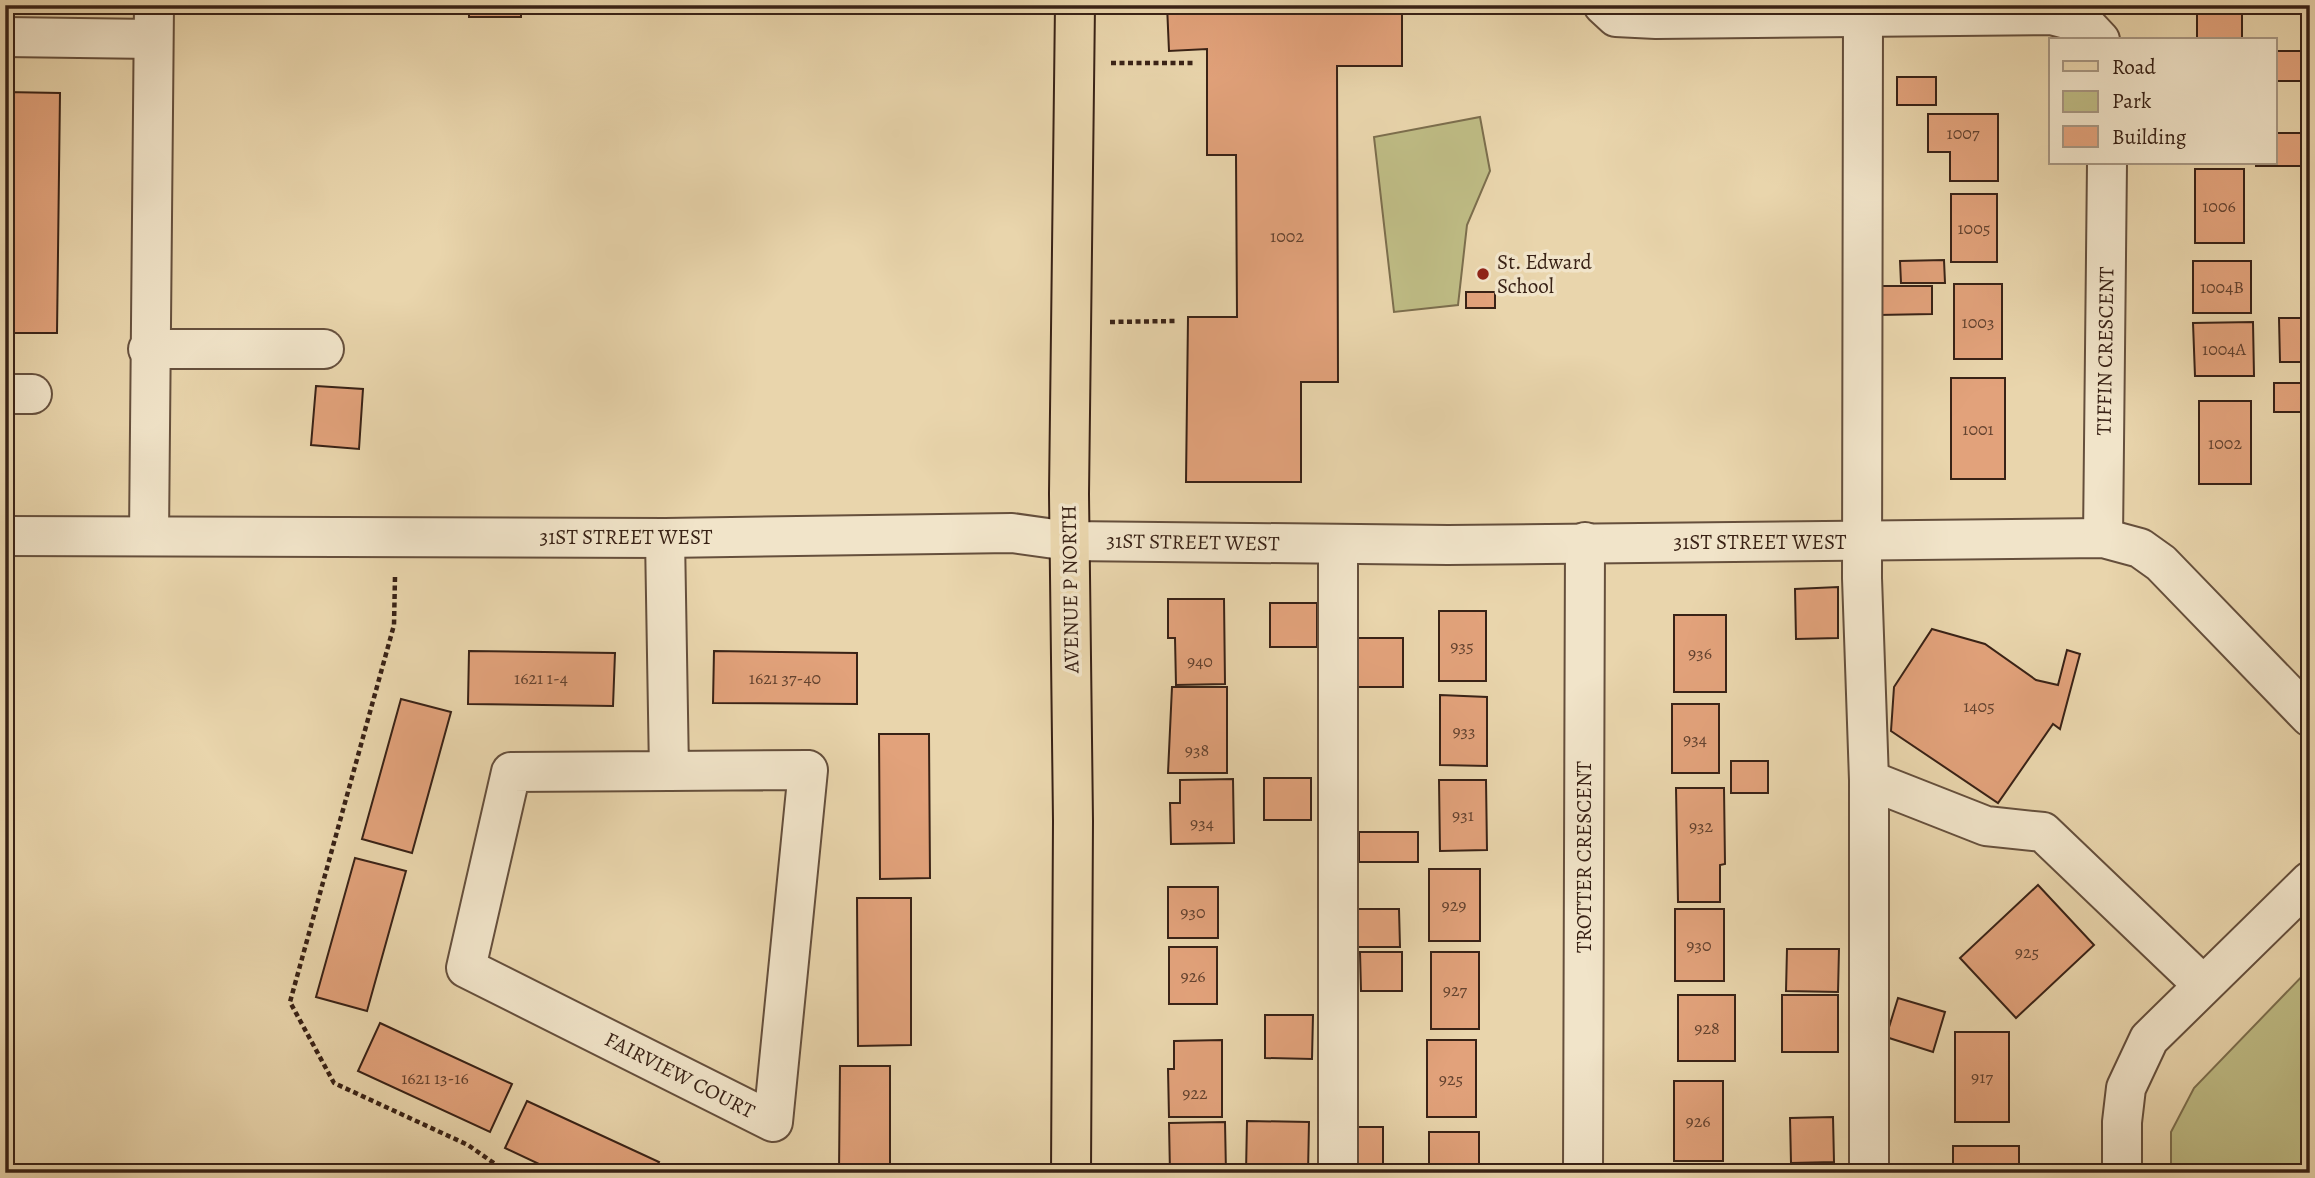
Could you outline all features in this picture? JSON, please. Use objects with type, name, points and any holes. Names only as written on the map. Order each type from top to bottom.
[{"type":"main road","name":"AVENUE P NORTH","points":[[1070,1173],[1073,807],[1069,541],[1075,5]]},
{"type":"street","points":[[1603,5],[1616,17],[1629,18],[1865,11],[2051,15],[2085,24],[2098,38]]},
{"type":"street","points":[[1865,11],[1862,541],[1869,780],[1869,1173]]},
{"type":"street","points":[[5,37],[153,22],[148,349],[149,537]]},
{"type":"street","name":"TIFFIN CRESCENT","points":[[2103,538],[2107,164]]},
{"type":"street","points":[[148,349],[324,349]]},
{"type":"street","name":"31ST STREET WEST","points":[[5,536],[665,538],[1012,533],[1069,541],[1338,544],[2103,538],[2140,548],[2161,563],[2310,717]]},
{"type":"street","points":[[665,538],[669,771]]},
{"type":"street","name":"TROTTER CRESCENT","points":[[1583,1173],[1585,542]]},
{"type":"street","points":[[1338,544],[1338,1173]]},
{"type":"street","name":"FAIRVIEW COURT","points":[[808,770],[774,1122],[467,968],[511,772],[669,771],[808,770]]},
{"type":"street","points":[[1869,780],[1986,826],[2043,832],[2203,985]]},
{"type":"street","points":[[2122,1173],[2122,1122],[2126,1088],[2148,1039],[2310,881]]},
{"type":"path","points":[[1110,63],[1194,63]]},
{"type":"path","points":[[1110,322],[1177,321]]},
{"type":"path","points":[[395,577],[394,625],[290,1002],[334,1083],[468,1145],[508,1173]]},
{"type":"green space","points":[[1480,117],[1490,171],[1467,225],[1458,305],[1394,312],[1374,137]]},
{"type":"green space","points":[[2310,968],[2310,1173],[2171,1173],[2171,1132],[2194,1088]]},
{"type":"building","points":[[469,5],[716,7],[521,7],[521,17],[469,17]]},
{"type":"building","points":[[1167,5],[1402,5],[1402,66],[1337,66],[1338,382],[1301,382],[1301,482],[1186,482],[1188,317],[1237,317],[1236,155],[1207,155],[1207,49],[1169,51]]},
{"type":"building","points":[[2197,5],[2242,5],[2242,38],[2197,38]]},
{"type":"building","points":[[2276,51],[2307,51],[2307,81],[2276,81]]},
{"type":"building","points":[[1897,77],[1936,77],[1936,105],[1897,105]]},
{"type":"building","points":[[5,92],[60,93],[57,333],[5,333]]},
{"type":"building","points":[[1928,114],[1998,114],[1998,181],[1950,181],[1950,152],[1928,152]]},
{"type":"building","points":[[2276,133],[2303,133],[2303,166],[2256,166],[2276,164]]},
{"type":"building","points":[[2195,169],[2244,169],[2244,243],[2195,243]]},
{"type":"building","points":[[1951,194],[1997,194],[1997,262],[1951,262]]},
{"type":"building","points":[[1944,260],[1945,283],[1901,283],[1900,261]]},
{"type":"building","points":[[2193,261],[2251,261],[2251,313],[2193,313]]},
{"type":"building","points":[[1954,284],[2002,284],[2002,359],[1954,359]]},
{"type":"building","points":[[1877,286],[1932,286],[1932,314],[1878,315]]},
{"type":"building","points":[[1466,292],[1495,292],[1495,308],[1466,308]]},
{"type":"building","points":[[2279,318],[2310,318],[2310,362],[2280,362]]},
{"type":"building","points":[[2253,322],[2254,376],[2195,376],[2193,323]]},
{"type":"building","points":[[1951,378],[2005,378],[2005,479],[1951,479]]},
{"type":"building","points":[[2274,383],[2310,383],[2310,412],[2274,412]]},
{"type":"building","points":[[316,386],[363,389],[359,449],[311,445]]},
{"type":"building","points":[[2199,401],[2251,401],[2251,484],[2199,484]]},
{"type":"building","points":[[1838,587],[1838,638],[1796,639],[1795,589]]},
{"type":"building","points":[[1168,599],[1224,599],[1225,684],[1176,685],[1175,638],[1168,638]]},
{"type":"building","points":[[1270,603],[1317,603],[1317,647],[1270,647]]},
{"type":"building","points":[[1439,611],[1486,611],[1486,681],[1439,681]]},
{"type":"building","points":[[1674,615],[1726,615],[1726,692],[1674,692]]},
{"type":"building","points":[[1932,629],[1985,644],[2036,680],[2058,685],[2067,650],[2080,654],[2060,729],[2053,724],[1998,803],[1891,731],[1894,687]]},
{"type":"building","points":[[1356,638],[1403,638],[1403,687],[1356,687]]},
{"type":"building","points":[[469,651],[615,653],[613,706],[468,704]]},
{"type":"building","points":[[714,651],[857,653],[857,704],[713,703]]},
{"type":"building","points":[[1172,687],[1227,687],[1227,773],[1168,773]]},
{"type":"building","points":[[1440,695],[1487,697],[1487,766],[1440,765]]},
{"type":"building","points":[[401,699],[451,712],[412,853],[362,839]]},
{"type":"building","points":[[1672,704],[1719,704],[1719,773],[1672,773]]},
{"type":"building","points":[[879,734],[929,734],[930,878],[880,879]]},
{"type":"building","points":[[1731,761],[1768,761],[1768,793],[1731,793]]},
{"type":"building","points":[[1264,778],[1311,778],[1311,820],[1264,820]]},
{"type":"building","points":[[1233,779],[1234,843],[1171,844],[1170,803],[1180,803],[1180,780]]},
{"type":"building","points":[[1439,780],[1486,780],[1487,850],[1440,851]]},
{"type":"building","points":[[1676,788],[1724,788],[1725,864],[1720,865],[1720,902],[1678,902]]},
{"type":"building","points":[[1359,832],[1418,832],[1418,862],[1359,862]]},
{"type":"building","points":[[355,858],[406,871],[367,1011],[316,997]]},
{"type":"building","points":[[1429,869],[1480,869],[1480,941],[1429,941]]},
{"type":"building","points":[[2038,885],[2094,945],[2016,1018],[1960,958]]},
{"type":"building","points":[[1168,887],[1218,887],[1218,938],[1168,938]]},
{"type":"building","points":[[857,898],[911,898],[911,1045],[858,1046]]},
{"type":"building","points":[[1357,909],[1399,909],[1400,947],[1358,947]]},
{"type":"building","points":[[1675,909],[1724,909],[1724,981],[1675,981]]},
{"type":"building","points":[[1169,947],[1217,947],[1217,1004],[1169,1004]]},
{"type":"building","points":[[1787,949],[1839,949],[1838,992],[1786,991]]},
{"type":"building","points":[[1360,952],[1402,952],[1402,991],[1361,991]]},
{"type":"building","points":[[1431,952],[1479,952],[1479,1029],[1431,1029]]},
{"type":"building","points":[[1678,995],[1735,995],[1735,1061],[1678,1061]]},
{"type":"building","points":[[1782,995],[1838,995],[1838,1052],[1782,1052]]},
{"type":"building","points":[[1898,998],[1945,1012],[1933,1052],[1886,1037]]},
{"type":"building","points":[[1265,1015],[1313,1015],[1312,1059],[1265,1058]]},
{"type":"building","points":[[380,1023],[512,1084],[490,1132],[358,1071]]},
{"type":"building","points":[[1955,1032],[2009,1032],[2009,1122],[1955,1122]]},
{"type":"building","points":[[1222,1040],[1222,1117],[1169,1117],[1168,1069],[1174,1069],[1174,1041]]},
{"type":"building","points":[[1427,1040],[1476,1040],[1476,1117],[1427,1117]]},
{"type":"building","points":[[840,1066],[890,1066],[890,1173],[839,1173]]},
{"type":"building","points":[[1674,1081],[1723,1081],[1723,1161],[1674,1161]]},
{"type":"building","points":[[527,1101],[659,1162],[654,1171],[658,1173],[558,1173],[505,1148]]},
{"type":"building","points":[[1833,1117],[1834,1162],[1791,1163],[1790,1118]]},
{"type":"building","points":[[1247,1121],[1309,1122],[1308,1173],[1246,1173]]},
{"type":"building","points":[[1225,1122],[1226,1173],[1170,1173],[1169,1123]]},
{"type":"building","points":[[1349,1127],[1383,1127],[1383,1168],[1349,1168]]},
{"type":"building","points":[[1429,1132],[1479,1132],[1479,1173],[1429,1173]]},
{"type":"building","points":[[1953,1146],[2019,1146],[2019,1173],[1953,1173]]},
{"type":"place","name":"St. Edward School","points":[[1483,274]]}]
